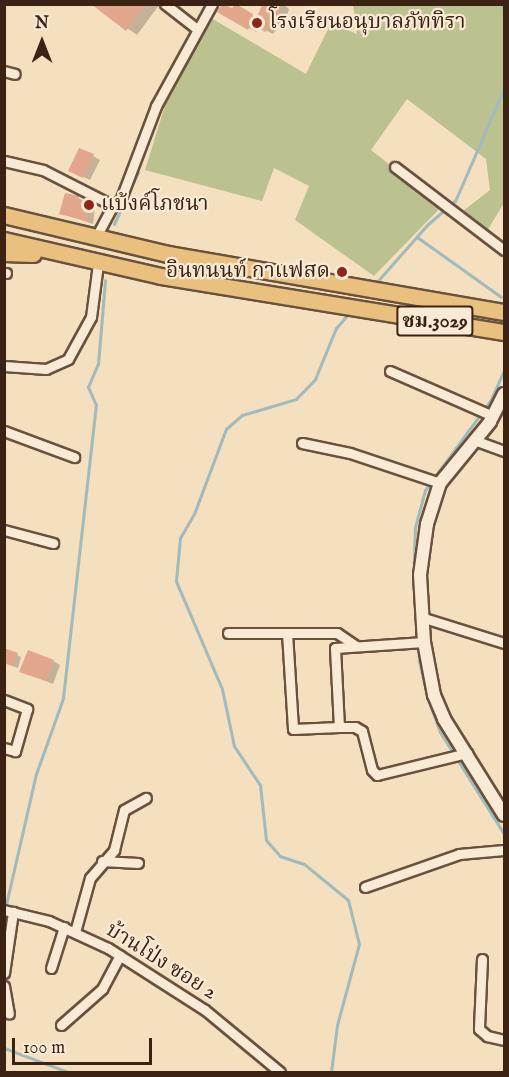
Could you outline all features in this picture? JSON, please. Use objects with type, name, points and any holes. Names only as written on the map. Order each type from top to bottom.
[{"type":"main road","points":[[4,205],[70,231]]},
{"type":"main road","name":"ชม.3029","points":[[4,215],[96,237],[354,288],[504,312]]},
{"type":"main road","name":"ชม.3029","points":[[4,240],[98,264],[504,332]]},
{"type":"main road","points":[[4,253],[66,255]]},
{"type":"street","points":[[165,4],[196,28]]},
{"type":"street","points":[[96,237],[113,205],[125,193],[156,106],[196,28],[212,4]]},
{"type":"street","points":[[4,71],[15,74]]},
{"type":"street","points":[[4,160],[43,170],[113,205]]},
{"type":"street","points":[[395,167],[504,250]]},
{"type":"street","points":[[4,366],[46,369],[68,359],[91,317],[98,264]]},
{"type":"street","points":[[390,371],[493,416]]},
{"type":"street","points":[[504,394],[493,416],[474,440],[435,480],[420,575],[419,643],[434,695],[460,755],[504,814]]},
{"type":"street","points":[[4,431],[74,457]]},
{"type":"street","points":[[474,440],[504,451]]},
{"type":"street","points":[[302,443],[350,453],[435,480]]},
{"type":"street","points":[[4,530],[52,543]]},
{"type":"street","points":[[421,617],[504,643]]},
{"type":"street","points":[[228,633],[337,633],[356,646]]},
{"type":"street","points":[[287,633],[293,729],[355,726],[362,731],[374,774],[460,755]]},
{"type":"street","points":[[339,726],[334,648],[419,643]]},
{"type":"street","points":[[4,700],[27,709],[15,751],[4,748]]},
{"type":"street","points":[[75,932],[90,878],[118,842],[124,810],[146,798]]},
{"type":"street","points":[[365,887],[459,854],[504,850]]},
{"type":"street","points":[[102,861],[138,863]]},
{"type":"street","points":[[4,973],[8,911]]},
{"type":"street","name":"บ้านโป่ง ซอย 2","points":[[8,911],[64,927],[120,955],[205,1010],[280,1072]]},
{"type":"street","points":[[51,968],[64,927]]},
{"type":"street","points":[[61,1025],[102,990],[120,955]]},
{"type":"street","points":[[482,959],[479,1029],[487,1035],[504,1040]]},
{"type":"street","points":[[4,986],[9,1014]]},
{"type":"green space","points":[[353,5],[504,5],[504,203],[487,231],[463,211],[490,190],[486,159],[407,99],[371,150],[442,206],[374,276],[295,220],[309,186],[274,168],[262,201],[145,170],[168,96],[211,18],[306,74],[331,23],[357,34]]},
{"type":"building","points":[[91,4],[146,4],[126,31]]},
{"type":"building","points":[[222,4],[232,8],[236,4],[253,14],[248,30],[217,12]]},
{"type":"building","points":[[262,5],[282,5],[277,22],[274,20],[265,32],[254,25]]},
{"type":"building","points":[[79,148],[94,154],[83,178],[68,171]]},
{"type":"building","points":[[65,193],[79,196],[77,205],[81,200],[89,202],[87,221],[59,214]]},
{"type":"building","points":[[4,648],[18,653],[13,666],[4,663]]},
{"type":"building","points":[[28,650],[54,660],[46,681],[19,672]]},
{"type":"waterway","points":[[503,4],[504,18]]},
{"type":"waterway","points":[[375,284],[427,225],[455,201],[504,89]]},
{"type":"waterway","points":[[114,224],[138,172]]},
{"type":"waterway","points":[[417,237],[501,297]]},
{"type":"waterway","points":[[5,909],[36,774],[63,698],[96,405],[88,387],[98,364],[105,280]]},
{"type":"waterway","points":[[331,1072],[337,1025],[359,944],[348,900],[304,864],[280,856],[266,840],[260,785],[234,746],[222,689],[176,581],[180,538],[194,514],[226,429],[242,415],[296,399],[315,379],[336,328],[351,311]]},
{"type":"waterway","points":[[504,370],[490,401],[425,490],[415,528],[414,563],[419,661],[428,699],[440,732],[504,834]]},
{"type":"waterway","points":[[4,1048],[68,1072]]},
{"type":"place","name":"โรงเรียนอนุบาลภัททิรา","points":[[257,23]]},
{"type":"place","name":"แบ้งค์โภชนา","points":[[89,205]]},
{"type":"place","name":"อินทนนท์ กาแฟสด","points":[[342,272]]}]
